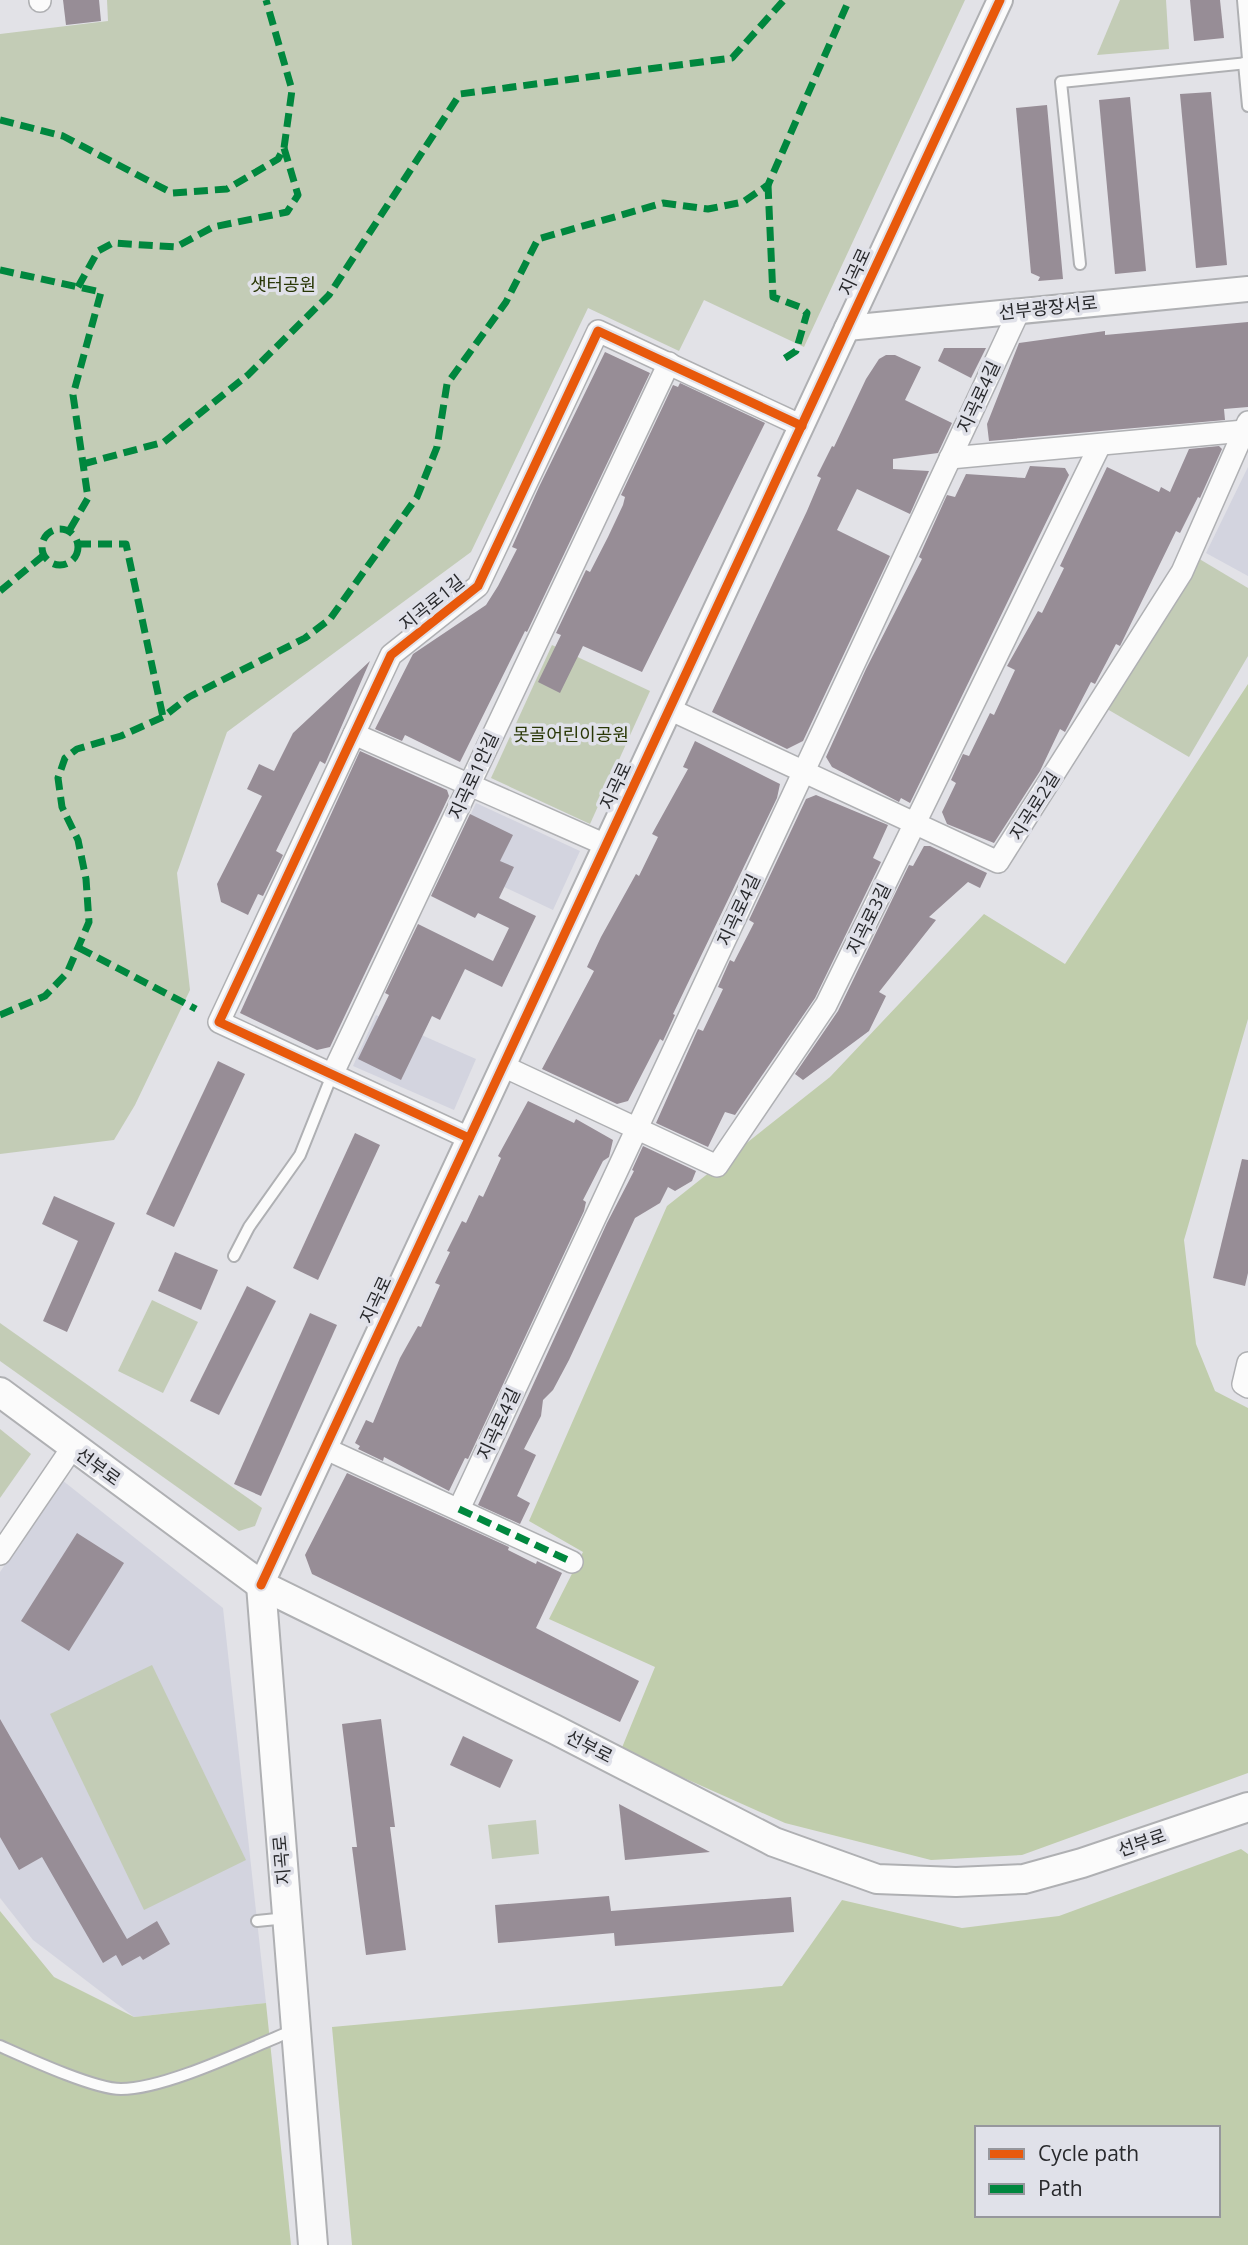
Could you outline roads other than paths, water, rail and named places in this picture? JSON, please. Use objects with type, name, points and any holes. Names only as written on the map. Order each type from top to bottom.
[{"type":"main road","name":"선부로","points":[[0,1392],[72,1448],[261,1585],[554,1729],[774,1842],[877,1879],[956,1882],[1024,1879],[1245,1813]]},
{"type":"main road","name":"지곡로","points":[[261,1585],[313,2245]]},
{"type":"street","name":"지곡로","points":[[261,1585],[1000,0]]},
{"type":"street","name":"선부광장서로","points":[[847,328],[1248,289]]},
{"type":"street","name":"지곡로4길","points":[[459,1509],[1019,311]]},
{"type":"street","name":"지곡로1길","points":[[332,1075],[219,1022],[391,655],[478,586],[598,331],[802,426]]},
{"type":"street","name":"지곡로1안길","points":[[332,1075],[669,363]]},
{"type":"street","name":"지곡로2길","points":[[950,458],[1100,445],[1246,427]]},
{"type":"street","name":"지곡로2길","points":[[669,709],[998,862],[1182,572],[1246,427]]},
{"type":"street","name":"지곡로3길","points":[[503,1066],[717,1166],[826,1005],[1100,445]]},
{"type":"street","points":[[354,734],[606,845]]},
{"type":"street","points":[[332,1075],[469,1138]]},
{"type":"street","points":[[1248,1363],[1243,1384],[1248,1387]]},
{"type":"street","points":[[0,1554],[72,1448]]},
{"type":"street","points":[[324,1448],[572,1562]]},
{"type":"lane","points":[[1243,0],[1248,106]]},
{"type":"lane","points":[[1080,264],[1061,82],[1247,62]]},
{"type":"lane","points":[[234,1256],[249,1227],[300,1155],[332,1075]]},
{"type":"lane","points":[[257,1921],[287,1918]]},
{"type":"lane","points":[[0,2046],[48,2067],[120,2089],[157,2084],[296,2029]]},
{"type":"park label","name":"샛터공원","points":[[283,285]]},
{"type":"park label","name":"못골어린이공원","points":[[571,735]]}]
